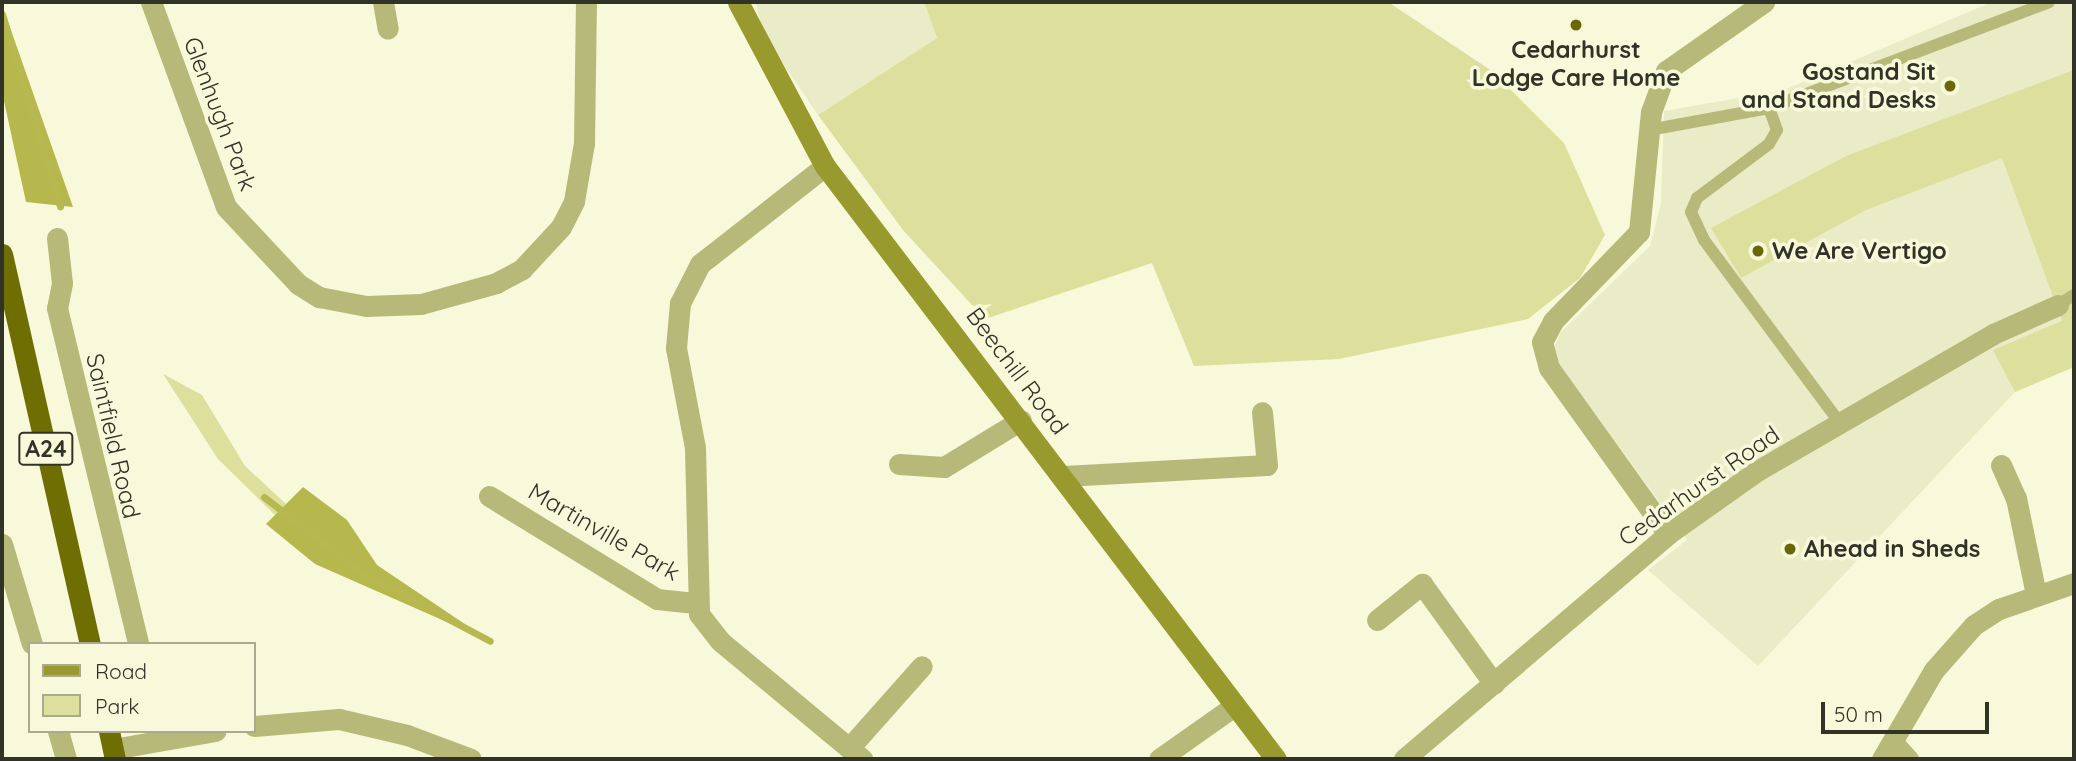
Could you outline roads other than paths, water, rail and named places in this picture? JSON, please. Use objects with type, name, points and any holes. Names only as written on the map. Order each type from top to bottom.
[{"type":"highway","name":"A24","points":[[2,254],[90,642]]},
{"type":"street","name":"Glenhugh Park","points":[[151,2],[226,207],[298,284],[320,297],[366,306],[421,304],[496,283],[522,269],[561,227],[574,201],[583,154],[586,2]]},
{"type":"street","points":[[383,2],[387,29]]},
{"type":"street","name":"Beechill Road","points":[[738,2],[825,166],[1021,420],[1276,759]]},
{"type":"street","points":[[1668,534],[1542,355],[1553,321],[1639,232],[1649,130],[1666,71],[1764,2]]},
{"type":"street","name":"Martinville Park","points":[[825,166],[700,264],[680,303],[676,348],[695,449],[695,603],[720,641],[856,753],[922,666]]},
{"type":"street","name":"Saintfield Road","points":[[57,238],[62,284],[57,308],[138,642]]},
{"type":"street","name":"Cedarhurst Road","points":[[1404,759],[1668,534],[1840,423],[1993,334],[2066,300]]},
{"type":"street","points":[[1063,476],[1267,465],[1262,412]]},
{"type":"street","points":[[899,464],[944,467],[1021,420]]},
{"type":"street","points":[[2001,465],[2016,498],[2036,595]]},
{"type":"street","name":"Martinville Park","points":[[489,496],[657,599],[695,603]]},
{"type":"street","points":[[2,544],[31,642]]},
{"type":"street","points":[[1908,759],[1888,751],[1954,645],[1999,609],[2074,583]]},
{"type":"street","points":[[1377,620],[1422,584],[1494,684]]},
{"type":"street","points":[[1159,759],[1234,706]]},
{"type":"street","points":[[256,726],[339,719],[407,735],[471,759]]},
{"type":"street","points":[[59,733],[66,759]]},
{"type":"street","points":[[112,747],[158,744],[206,733]]},
{"type":"lane","points":[[1649,130],[1769,108],[2049,2]]},
{"type":"lane","points":[[1769,108],[1776,130],[1769,144],[1698,198],[1691,212],[1704,240],[1840,423]]},
{"type":"waterway","points":[[2,14],[60,206]]},
{"type":"waterway","points":[[264,497],[365,575],[490,641]]},
{"type":"place","name":"Cedarhurst Lodge Care Home","points":[[1576,25]]},
{"type":"place","name":"Gostand Sit and Stand Desks","points":[[1950,86]]},
{"type":"place","name":"We Are Vertigo","points":[[1758,251]]},
{"type":"place","name":"Ahead in Sheds","points":[[1790,549]]}]
